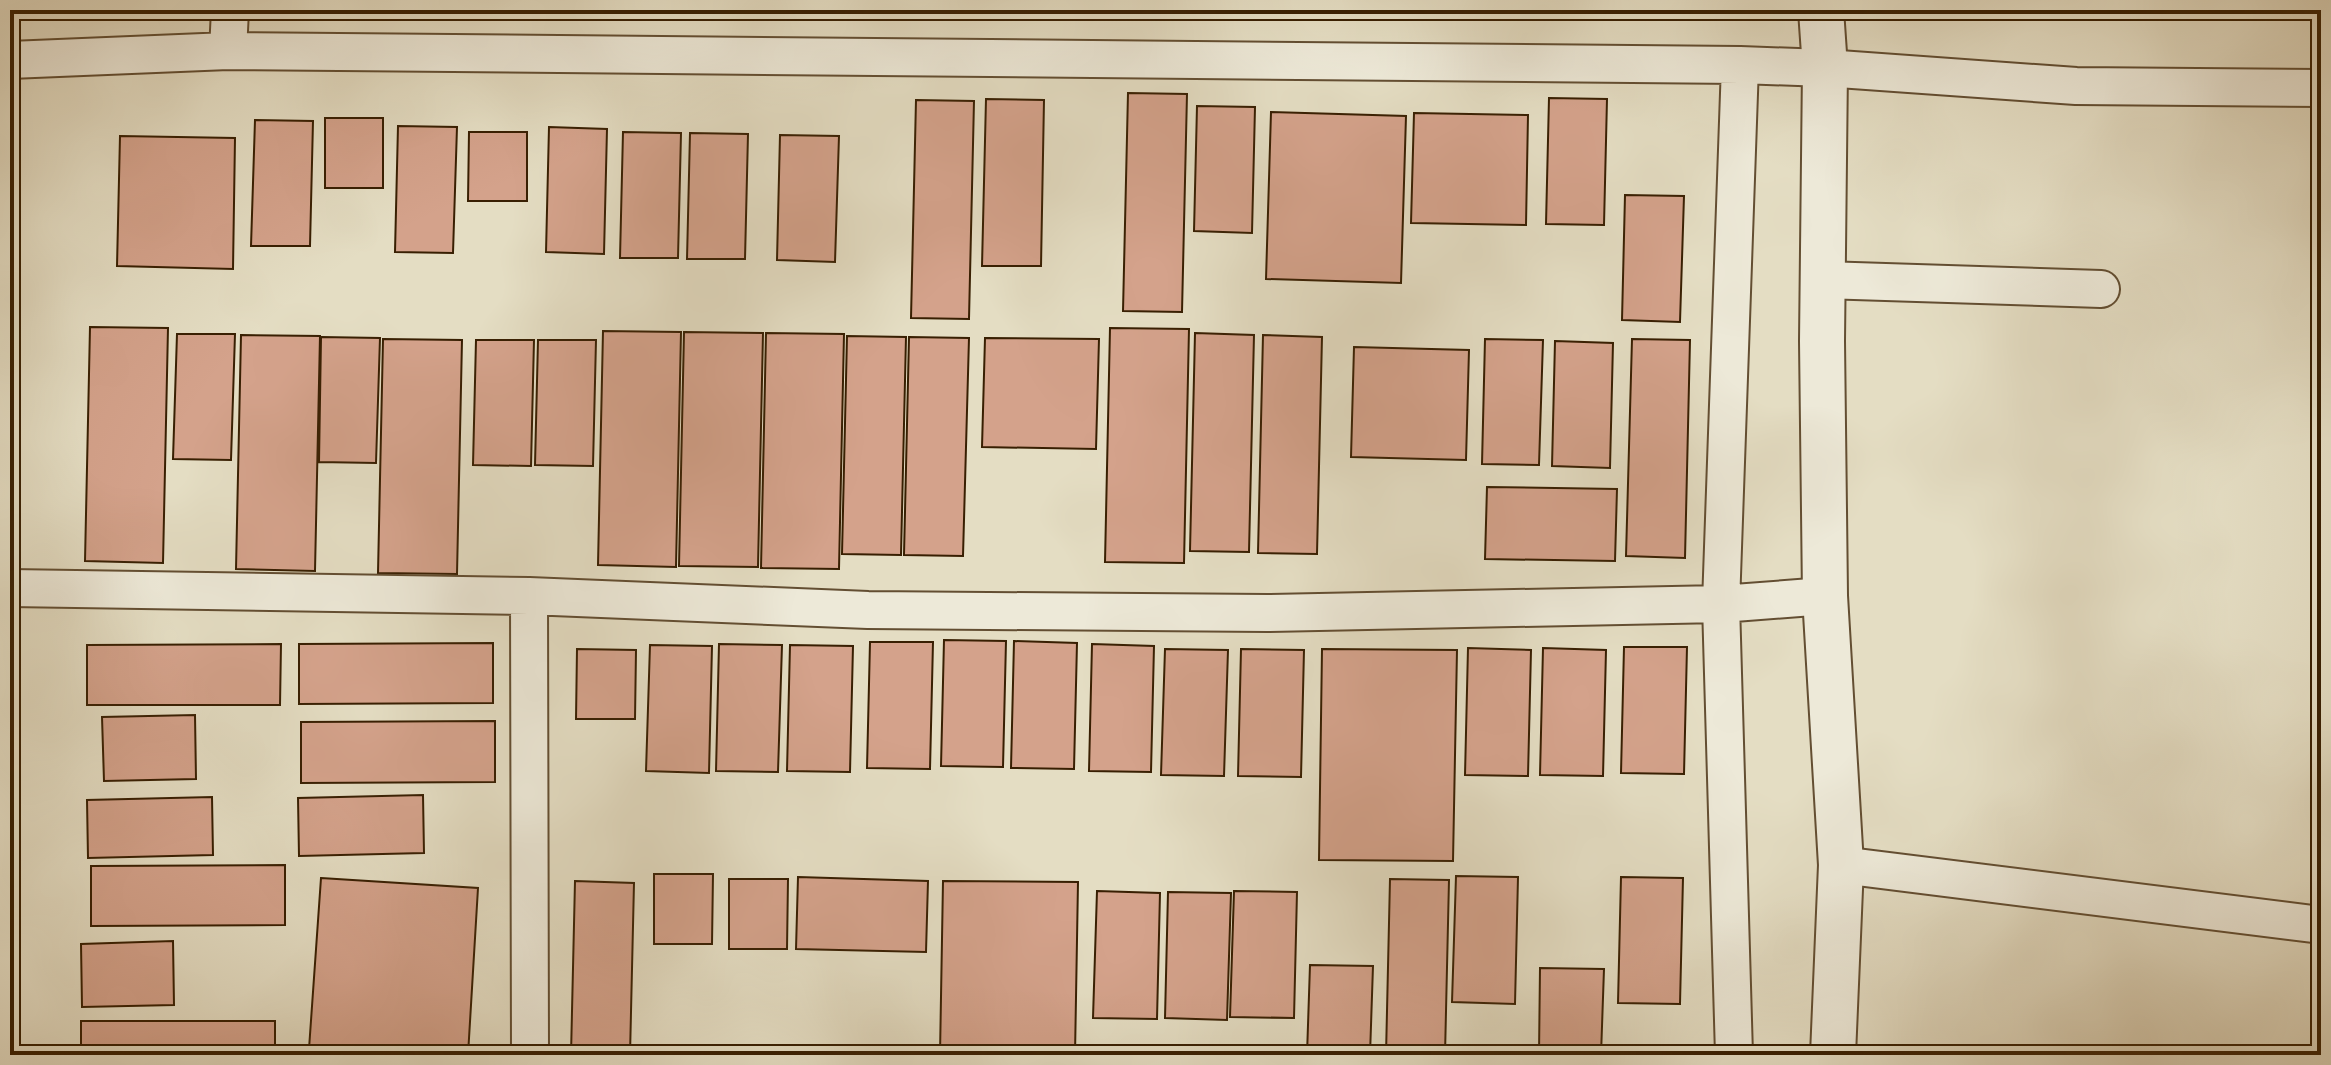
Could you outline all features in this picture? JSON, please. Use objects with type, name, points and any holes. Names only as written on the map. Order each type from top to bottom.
[{"type":"street","points":[[228,51],[230,10]]},
{"type":"street","points":[[1821,10],[1825,68],[1825,596],[1841,865],[1833,1055]]},
{"type":"street","points":[[10,60],[228,51],[1740,65],[2076,86],[2321,88]]},
{"type":"street","points":[[1734,1055],[1721,604],[1740,65]]},
{"type":"street","points":[[1823,280],[2101,289]]},
{"type":"street","points":[[10,588],[529,596],[884,610],[1267,613],[1721,604],[1825,596]]},
{"type":"street","points":[[529,596],[530,1055]]},
{"type":"street","points":[[1841,865],[2321,925]]},
{"type":"building","points":[[1128,93],[1187,94],[1182,312],[1123,311]]},
{"type":"building","points":[[1549,98],[1607,99],[1604,225],[1546,224]]},
{"type":"building","points":[[986,99],[1044,100],[1041,266],[982,266]]},
{"type":"building","points":[[916,100],[974,101],[969,319],[911,318]]},
{"type":"building","points":[[1197,106],[1255,107],[1252,233],[1194,231]]},
{"type":"building","points":[[1271,112],[1406,116],[1401,283],[1266,279]]},
{"type":"building","points":[[1414,113],[1528,115],[1526,225],[1411,223]]},
{"type":"building","points":[[325,118],[383,118],[383,188],[325,188]]},
{"type":"building","points":[[255,120],[313,121],[310,246],[251,246]]},
{"type":"building","points":[[398,126],[457,127],[453,253],[395,252]]},
{"type":"building","points":[[549,127],[607,129],[604,254],[546,252]]},
{"type":"building","points":[[469,132],[527,132],[527,201],[468,201]]},
{"type":"building","points":[[623,132],[681,133],[678,258],[620,258]]},
{"type":"building","points":[[690,133],[748,134],[745,259],[687,259]]},
{"type":"building","points":[[780,135],[839,136],[835,262],[777,260]]},
{"type":"building","points":[[120,136],[235,138],[233,269],[117,266]]},
{"type":"building","points":[[1625,195],[1684,196],[1680,322],[1622,320]]},
{"type":"building","points":[[90,327],[168,328],[163,563],[85,561]]},
{"type":"building","points":[[1110,328],[1189,329],[1184,563],[1105,562]]},
{"type":"building","points":[[603,331],[681,332],[676,567],[598,565]]},
{"type":"building","points":[[684,332],[763,333],[758,567],[679,566]]},
{"type":"building","points":[[766,333],[844,334],[839,569],[761,568]]},
{"type":"building","points":[[1195,333],[1254,335],[1249,552],[1190,551]]},
{"type":"building","points":[[177,334],[235,334],[231,460],[173,459]]},
{"type":"building","points":[[241,335],[320,336],[315,571],[236,569]]},
{"type":"building","points":[[1263,335],[1322,337],[1317,554],[1258,553]]},
{"type":"building","points":[[847,336],[906,337],[901,555],[842,554]]},
{"type":"building","points":[[321,337],[380,338],[376,463],[319,462]]},
{"type":"building","points":[[909,337],[969,338],[963,556],[904,555]]},
{"type":"building","points":[[985,338],[1099,339],[1096,449],[982,447]]},
{"type":"building","points":[[383,339],[462,340],[457,574],[378,573]]},
{"type":"building","points":[[1485,339],[1543,340],[1539,465],[1482,464]]},
{"type":"building","points":[[1632,339],[1690,340],[1685,558],[1626,556]]},
{"type":"building","points":[[476,340],[534,340],[531,466],[473,465]]},
{"type":"building","points":[[538,340],[596,340],[593,466],[535,465]]},
{"type":"building","points":[[1555,341],[1613,343],[1610,468],[1552,466]]},
{"type":"building","points":[[1354,347],[1469,350],[1466,460],[1351,457]]},
{"type":"building","points":[[1487,487],[1617,489],[1615,561],[1485,559]]},
{"type":"building","points":[[944,640],[1006,641],[1003,767],[941,766]]},
{"type":"building","points":[[1014,641],[1077,643],[1074,769],[1011,768]]},
{"type":"building","points":[[870,642],[933,642],[930,769],[867,768]]},
{"type":"building","points":[[493,643],[493,703],[299,704],[299,644]]},
{"type":"building","points":[[281,644],[280,705],[87,705],[87,645]]},
{"type":"building","points":[[719,644],[782,645],[778,772],[716,771]]},
{"type":"building","points":[[1092,644],[1154,646],[1151,772],[1089,771]]},
{"type":"building","points":[[650,645],[712,646],[709,773],[646,771]]},
{"type":"building","points":[[790,645],[853,646],[850,772],[787,771]]},
{"type":"building","points":[[1624,647],[1687,647],[1684,774],[1621,773]]},
{"type":"building","points":[[1468,648],[1531,650],[1528,776],[1465,775]]},
{"type":"building","points":[[1543,648],[1606,650],[1603,776],[1540,775]]},
{"type":"building","points":[[577,649],[636,650],[635,719],[576,719]]},
{"type":"building","points":[[1165,649],[1228,650],[1224,776],[1161,775]]},
{"type":"building","points":[[1241,649],[1304,650],[1301,777],[1238,776]]},
{"type":"building","points":[[1322,649],[1457,650],[1453,861],[1319,860]]},
{"type":"building","points":[[195,715],[196,779],[104,781],[102,717]]},
{"type":"building","points":[[495,721],[495,782],[301,783],[301,722]]},
{"type":"building","points":[[423,795],[424,853],[299,856],[298,798]]},
{"type":"building","points":[[212,797],[213,855],[88,858],[87,800]]},
{"type":"building","points":[[285,865],[285,925],[91,926],[91,866]]},
{"type":"building","points":[[654,874],[713,874],[712,944],[654,944]]},
{"type":"building","points":[[1456,876],[1518,877],[1515,1004],[1452,1002]]},
{"type":"building","points":[[798,877],[928,881],[926,952],[796,949]]},
{"type":"building","points":[[1621,877],[1683,878],[1680,1004],[1618,1003]]},
{"type":"building","points":[[321,878],[478,888],[468,1055],[403,1055],[309,1049]]},
{"type":"building","points":[[729,879],[788,879],[787,949],[729,949]]},
{"type":"building","points":[[1390,879],[1449,880],[1445,1055],[1386,1055]]},
{"type":"building","points":[[575,881],[634,883],[630,1055],[571,1055]]},
{"type":"building","points":[[943,881],[1078,882],[1075,1055],[940,1055]]},
{"type":"building","points":[[1097,891],[1160,893],[1157,1019],[1093,1018]]},
{"type":"building","points":[[1234,891],[1297,892],[1294,1018],[1230,1017]]},
{"type":"building","points":[[1168,892],[1231,893],[1227,1020],[1165,1018]]},
{"type":"building","points":[[173,941],[174,1005],[82,1007],[81,944]]},
{"type":"building","points":[[1310,965],[1373,966],[1370,1055],[1307,1055]]},
{"type":"building","points":[[1540,968],[1604,969],[1601,1055],[1539,1055]]},
{"type":"building","points":[[81,1021],[275,1021],[275,1055],[81,1055]]}]
